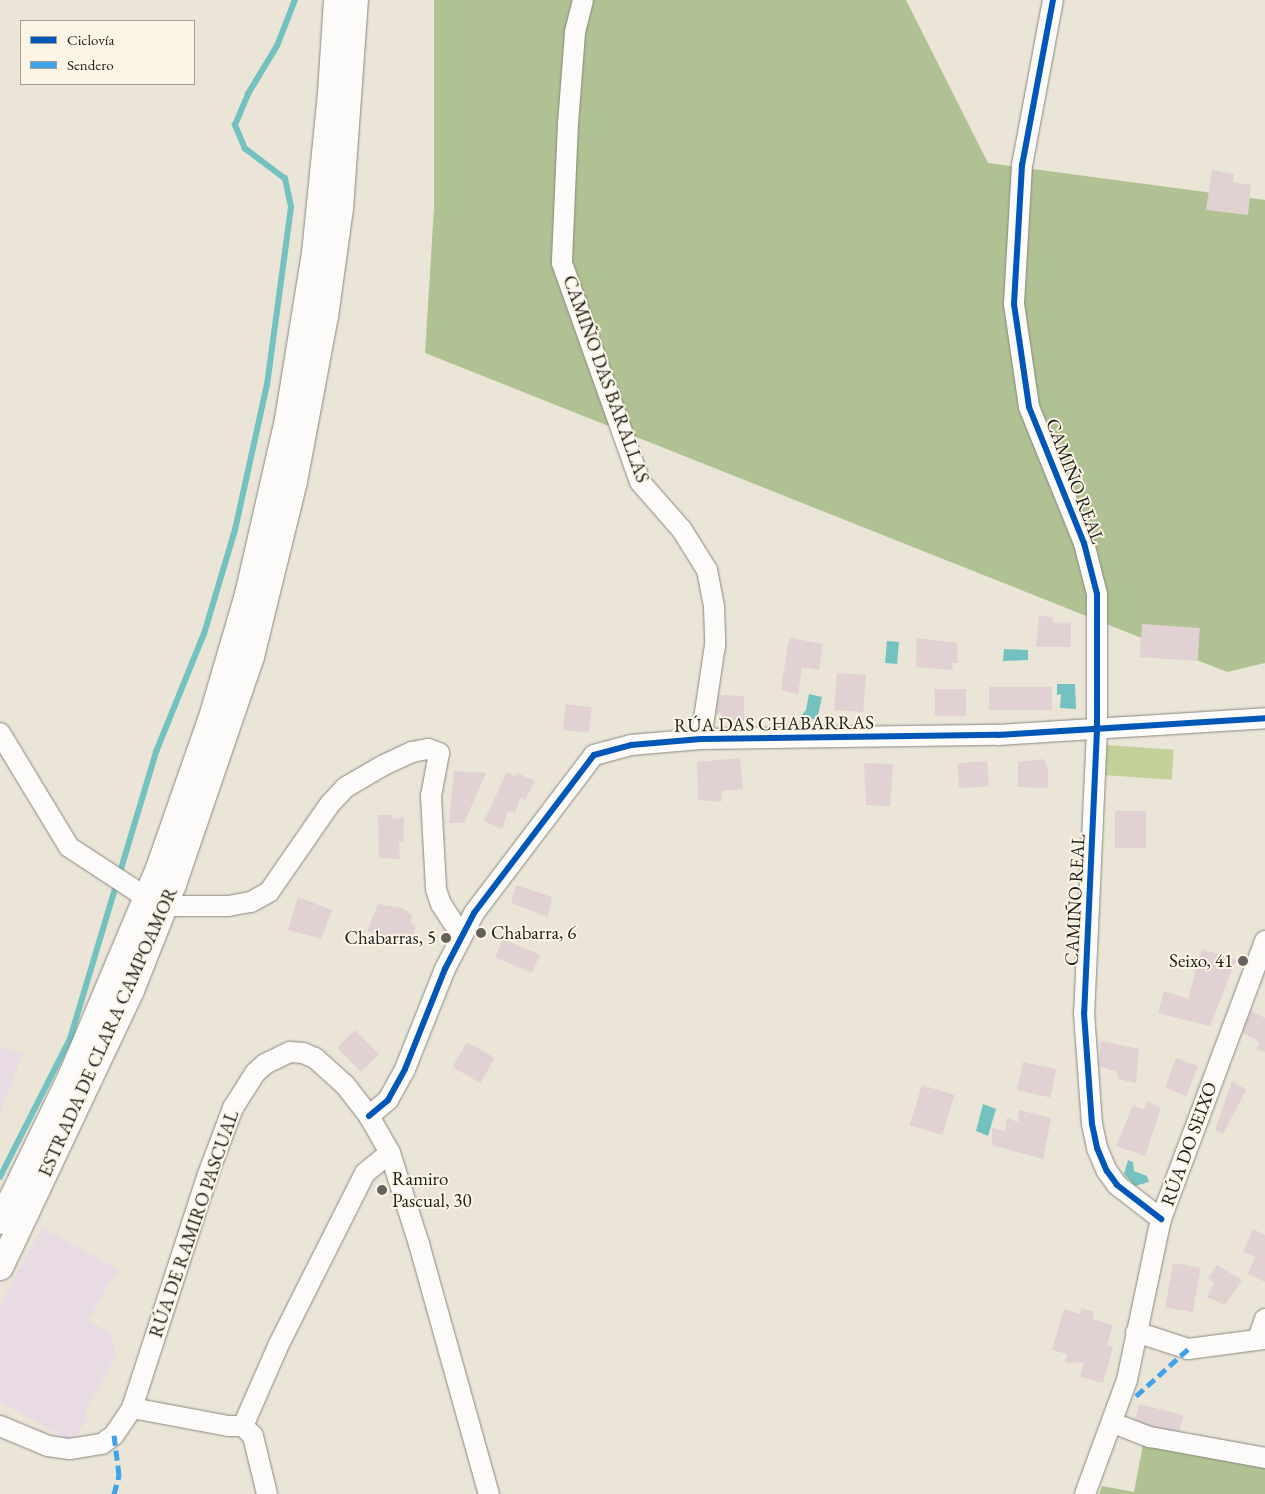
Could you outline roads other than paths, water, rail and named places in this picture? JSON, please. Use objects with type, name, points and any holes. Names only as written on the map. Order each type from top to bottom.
[{"type":"main road","name":"ESTRADA DE CLARA CAMPOAMOR","points":[[0,1267],[76,1110],[147,897],[211,717],[247,594],[275,476],[314,253],[330,92],[336,0]]},
{"type":"main road","name":"ESTRADA DE CLARA CAMPOAMOR","points":[[0,1221],[71,1074],[147,897],[210,782],[250,656],[300,452],[340,208],[355,0]]},
{"type":"street","name":"CAMIÑO DAS BARALLAS","points":[[583,0],[575,33],[562,262],[640,482],[682,530],[707,570],[714,607],[715,644],[701,739]]},
{"type":"street","name":"CAMIÑO REAL","points":[[1054,0],[1022,165],[1014,304],[1030,407],[1084,543],[1097,594],[1097,730],[1084,1013],[1092,1124],[1097,1148],[1107,1171],[1117,1185],[1161,1219]]},
{"type":"street","name":"RÚA DAS CHABARRAS","points":[[369,1116],[388,1100],[405,1069],[445,969],[474,914],[594,755],[631,745],[701,739],[998,735],[1265,718]]},
{"type":"street","points":[[0,733],[69,847],[147,897],[228,906],[251,902],[269,892],[330,804],[346,787],[384,765],[412,752],[428,749],[439,753],[431,796],[436,890],[462,936]]},
{"type":"street","name":"RÚA DO SEIXO","points":[[1084,1494],[1113,1423],[1127,1380],[1161,1219],[1265,941]]},
{"type":"street","name":"RÚA DE RAMIRO PASCUAL","points":[[0,1426],[48,1446],[88,1448],[102,1444],[114,1435],[132,1408],[207,1177],[233,1108],[255,1073],[265,1064],[290,1052],[315,1058],[345,1085],[369,1116],[390,1153],[419,1244],[489,1494]]},
{"type":"street","points":[[243,1426],[279,1344],[365,1173],[390,1153]]},
{"type":"street","points":[[1136,1332],[1188,1350],[1261,1339],[1265,1319]]},
{"type":"street","points":[[132,1408],[228,1426],[243,1426],[253,1436],[267,1494]]},
{"type":"street","points":[[1113,1423],[1150,1437],[1265,1458]]},
{"type":"water","points":[[887,641],[899,642],[897,664],[885,663]]},
{"type":"water","points":[[1004,649],[1028,650],[1028,660],[1003,661]]},
{"type":"water","points":[[1057,684],[1075,684],[1076,709],[1060,708],[1061,694],[1057,695]]},
{"type":"water","points":[[809,694],[822,697],[817,720],[801,716],[806,710]]},
{"type":"water","points":[[983,1104],[996,1109],[988,1136],[976,1131]]},
{"type":"water","points":[[1128,1160],[1133,1162],[1134,1171],[1147,1176],[1149,1182],[1135,1186],[1124,1174]]},
{"type":"waterway","points":[[0,1177],[70,1039],[156,752],[204,634],[235,530],[267,385],[291,207],[285,179],[245,149],[235,125],[248,94],[277,46],[295,0]]},
{"type":"place","name":"Chabarra, 6","points":[[481,933]]},
{"type":"place","name":"Chabarras, 5","points":[[446,938]]},
{"type":"place","name":"Seixo, 41","points":[[1243,961]]},
{"type":"place","name":"Ramiro Pascual, 30","points":[[382,1190]]}]
